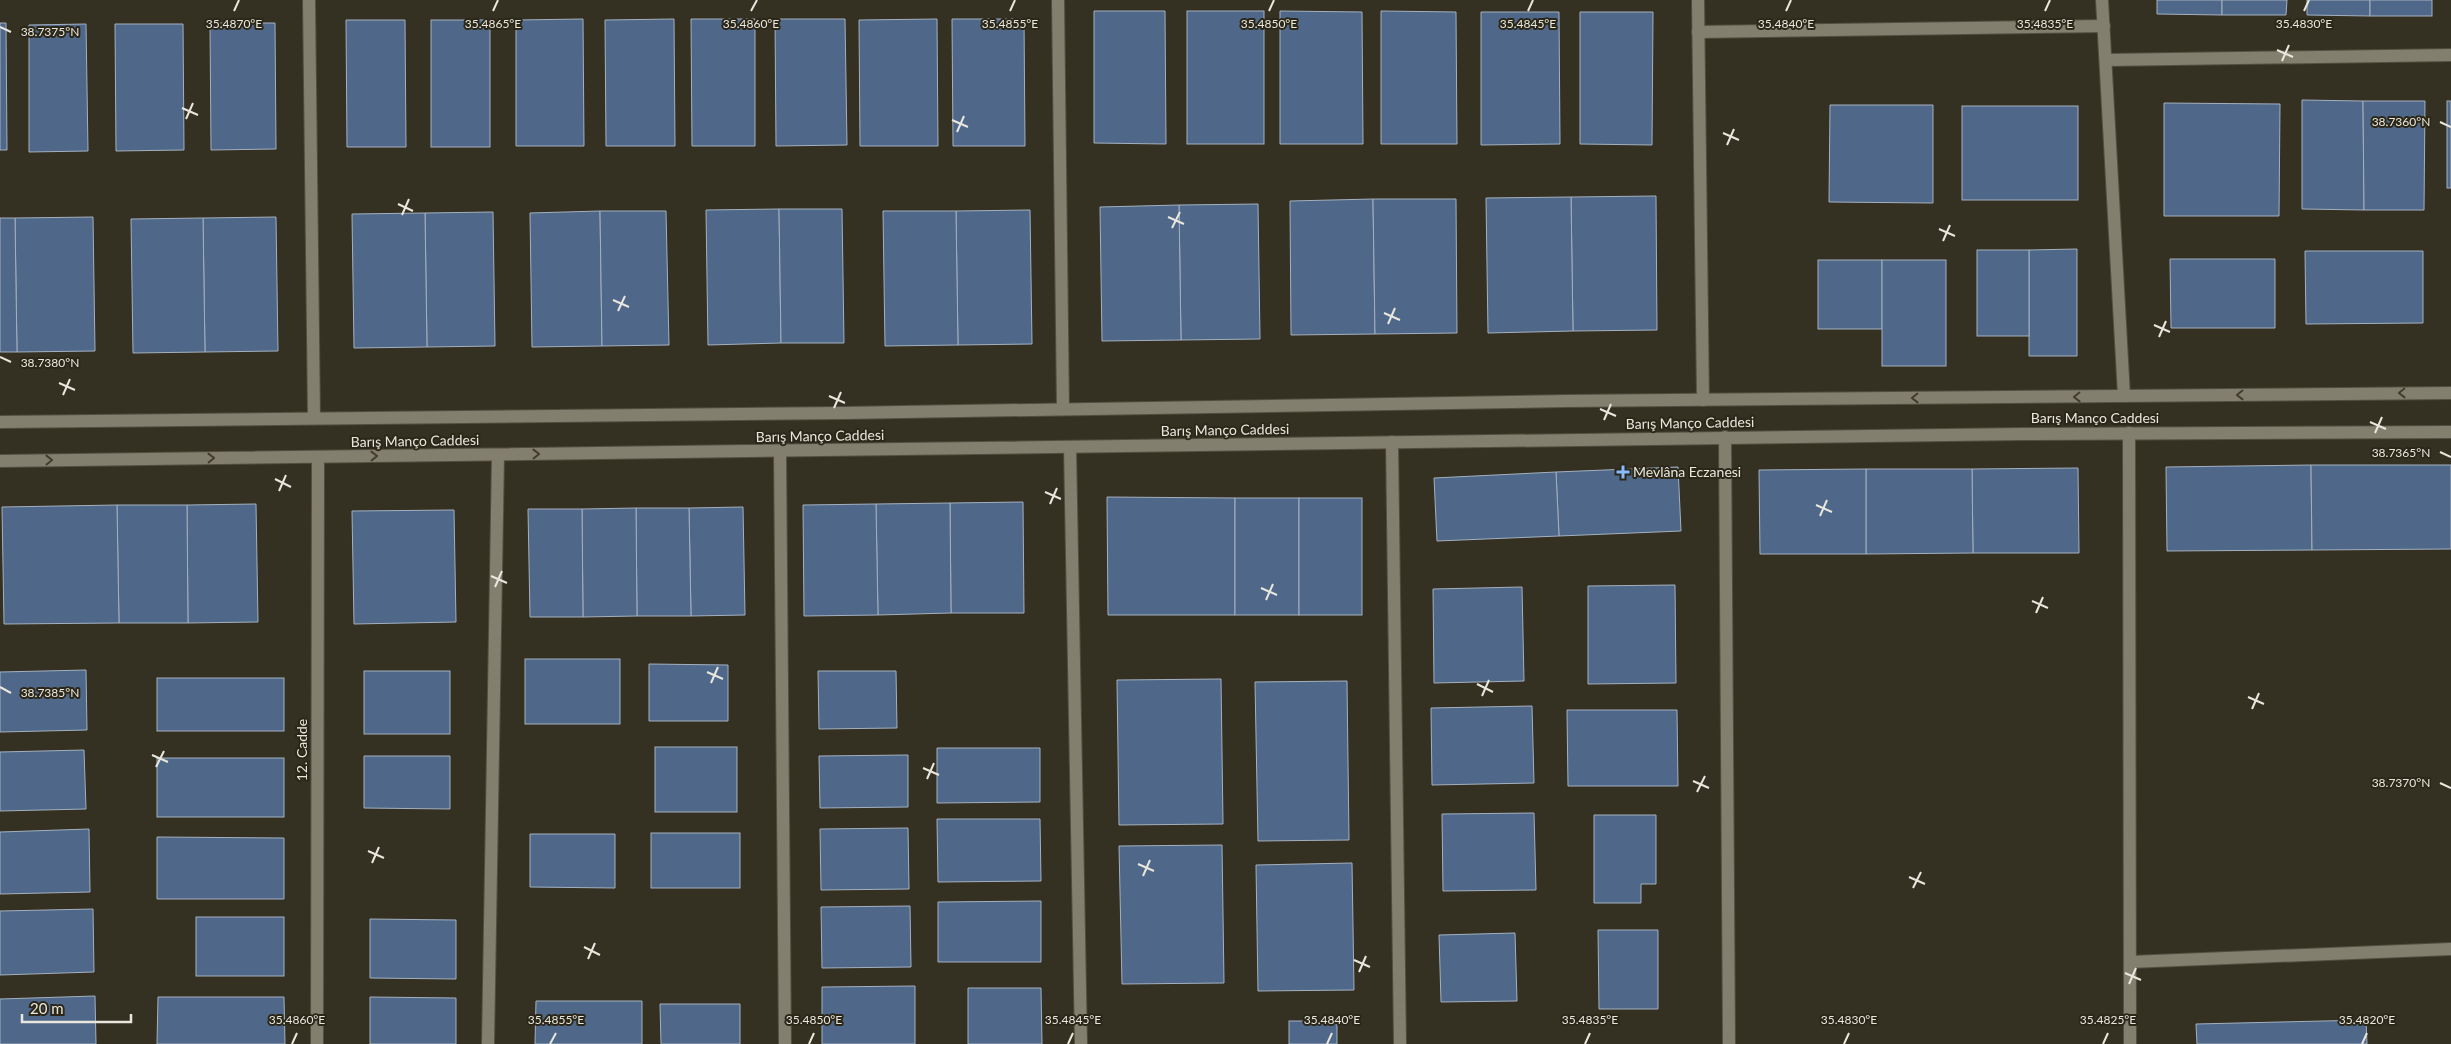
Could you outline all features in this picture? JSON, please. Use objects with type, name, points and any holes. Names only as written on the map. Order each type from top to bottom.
[{"type":"street","points":[[309,0],[314,418]]},
{"type":"street","points":[[1058,0],[1063,410]]},
{"type":"street","points":[[1698,0],[1703,400]]},
{"type":"street","points":[[2102,0],[2124,396]]},
{"type":"street","points":[[1698,32],[2104,26]]},
{"type":"street","points":[[2106,60],[2451,55]]},
{"type":"street","name":"Barış Manço Caddesi","points":[[0,422],[1063,410],[1703,400],[2451,393]]},
{"type":"street","name":"Barış Manço Caddesi","points":[[0,461],[1725,437],[2451,432]]},
{"type":"street","points":[[2129,433],[2130,1044]]},
{"type":"street","points":[[1725,437],[1729,1044]]},
{"type":"street","points":[[1392,442],[1400,1044]]},
{"type":"street","points":[[1070,447],[1081,1044]]},
{"type":"street","points":[[780,451],[785,1044]]},
{"type":"street","points":[[488,1044],[498,455]]},
{"type":"street","name":"12. Cadde","points":[[317,1044],[318,457]]},
{"type":"street","points":[[2130,962],[2451,949]]},
{"type":"building","points":[[2157,0],[2222,0],[2222,15],[2157,14]]},
{"type":"building","points":[[2222,0],[2287,0],[2286,15],[2222,15]]},
{"type":"building","points":[[2307,0],[2370,0],[2370,16],[2307,15]]},
{"type":"building","points":[[2370,0],[2432,0],[2432,16],[2370,16]]},
{"type":"building","points":[[1094,11],[1165,11],[1166,144],[1094,143]]},
{"type":"building","points":[[1187,11],[1264,11],[1264,144],[1187,144]]},
{"type":"building","points":[[1280,11],[1362,12],[1363,144],[1280,144]]},
{"type":"building","points":[[1381,11],[1456,12],[1457,144],[1381,144]]},
{"type":"building","points":[[1481,12],[1559,12],[1560,144],[1481,145]]},
{"type":"building","points":[[1580,12],[1653,12],[1652,145],[1580,144]]},
{"type":"building","points":[[583,19],[584,146],[516,146],[516,20]]},
{"type":"building","points":[[674,19],[675,146],[606,146],[605,20]]},
{"type":"building","points":[[691,19],[755,19],[755,146],[692,146]]},
{"type":"building","points":[[775,19],[845,19],[847,145],[776,146]]},
{"type":"building","points":[[937,19],[938,146],[860,146],[859,20]]},
{"type":"building","points":[[952,19],[1024,19],[1025,146],[953,146]]},
{"type":"building","points":[[346,20],[405,20],[406,147],[347,147]]},
{"type":"building","points":[[431,20],[490,20],[490,147],[431,147]]},
{"type":"building","points":[[0,23],[6,23],[7,150],[0,150]]},
{"type":"building","points":[[210,23],[275,23],[276,149],[211,150]]},
{"type":"building","points":[[86,24],[88,151],[29,152],[29,25]]},
{"type":"building","points":[[115,24],[183,24],[184,150],[116,151]]},
{"type":"building","points":[[2302,100],[2363,101],[2364,210],[2302,209]]},
{"type":"building","points":[[2363,101],[2425,101],[2424,210],[2364,210]]},
{"type":"building","points":[[2447,101],[2451,101],[2451,188],[2447,188]]},
{"type":"building","points":[[2164,103],[2280,104],[2279,216],[2164,216]]},
{"type":"building","points":[[1830,105],[1933,105],[1933,203],[1829,202]]},
{"type":"building","points":[[1962,106],[2078,106],[2078,200],[1962,200]]},
{"type":"building","points":[[1656,196],[1657,330],[1573,331],[1571,197]]},
{"type":"building","points":[[1571,197],[1573,331],[1488,333],[1486,198]]},
{"type":"building","points":[[1373,199],[1375,334],[1291,335],[1290,201]]},
{"type":"building","points":[[1373,199],[1456,199],[1457,333],[1375,334]]},
{"type":"building","points":[[1258,204],[1260,339],[1181,340],[1179,205]]},
{"type":"building","points":[[1179,205],[1181,340],[1102,341],[1100,207]]},
{"type":"building","points":[[779,209],[781,343],[708,345],[706,210]]},
{"type":"building","points":[[779,209],[842,209],[844,343],[781,343]]},
{"type":"building","points":[[1030,210],[1032,344],[958,345],[956,211]]},
{"type":"building","points":[[600,211],[602,346],[532,347],[530,213]]},
{"type":"building","points":[[600,211],[666,211],[669,345],[602,346]]},
{"type":"building","points":[[883,211],[956,211],[958,345],[885,346]]},
{"type":"building","points":[[493,212],[495,346],[427,347],[425,213]]},
{"type":"building","points":[[425,213],[427,347],[354,348],[352,214]]},
{"type":"building","points":[[93,217],[95,351],[17,352],[15,218]]},
{"type":"building","points":[[276,217],[278,351],[205,352],[203,218]]},
{"type":"building","points":[[0,218],[15,218],[17,352],[0,352]]},
{"type":"building","points":[[203,218],[205,352],[133,353],[131,219]]},
{"type":"building","points":[[2077,249],[2077,356],[2029,356],[2029,250]]},
{"type":"building","points":[[1977,250],[2029,250],[2029,336],[1977,336]]},
{"type":"building","points":[[2305,251],[2423,251],[2423,323],[2306,324]]},
{"type":"building","points":[[2170,259],[2275,259],[2275,328],[2171,328]]},
{"type":"building","points":[[1818,260],[1882,260],[1882,329],[1818,329]]},
{"type":"building","points":[[1882,260],[1946,260],[1946,366],[1882,366]]},
{"type":"building","points":[[2311,465],[2312,550],[2167,551],[2166,467]]},
{"type":"building","points":[[2311,465],[2451,465],[2451,549],[2312,550]]},
{"type":"building","points":[[1678,467],[1681,531],[1559,536],[1556,472]]},
{"type":"building","points":[[2078,468],[2079,553],[1973,553],[1972,469]]},
{"type":"building","points":[[1866,469],[1972,469],[1973,553],[1866,554]]},
{"type":"building","points":[[1866,469],[1866,554],[1760,554],[1759,470]]},
{"type":"building","points":[[1556,472],[1559,536],[1437,541],[1434,478]]},
{"type":"building","points":[[1107,497],[1235,498],[1235,615],[1108,615]]},
{"type":"building","points":[[1235,498],[1299,498],[1299,615],[1235,615]]},
{"type":"building","points":[[1299,498],[1362,498],[1362,615],[1299,615]]},
{"type":"building","points":[[1023,502],[1024,613],[951,613],[950,503]]},
{"type":"building","points":[[950,503],[951,613],[878,615],[876,504]]},
{"type":"building","points":[[256,504],[258,622],[188,623],[187,505]]},
{"type":"building","points":[[876,504],[878,615],[804,616],[803,505]]},
{"type":"building","points":[[117,505],[187,505],[188,623],[119,623]]},
{"type":"building","points":[[117,505],[119,623],[4,624],[2,507]]},
{"type":"building","points":[[743,507],[745,615],[691,616],[689,508]]},
{"type":"building","points":[[636,508],[689,508],[691,616],[637,616]]},
{"type":"building","points":[[636,508],[637,616],[583,617],[582,509]]},
{"type":"building","points":[[528,509],[582,509],[583,617],[530,617]]},
{"type":"building","points":[[454,510],[456,622],[354,624],[352,511]]},
{"type":"building","points":[[1675,585],[1676,683],[1588,684],[1588,586]]},
{"type":"building","points":[[1522,587],[1524,681],[1434,683],[1433,589]]},
{"type":"building","points":[[525,659],[620,659],[620,724],[525,724]]},
{"type":"building","points":[[649,664],[728,665],[728,721],[649,721]]},
{"type":"building","points":[[86,670],[87,730],[0,732],[0,672]]},
{"type":"building","points":[[364,671],[450,671],[450,734],[364,734]]},
{"type":"building","points":[[818,671],[896,671],[897,728],[819,729]]},
{"type":"building","points":[[157,678],[284,678],[284,731],[157,731]]},
{"type":"building","points":[[1221,679],[1223,824],[1119,825],[1117,680]]},
{"type":"building","points":[[1347,681],[1349,840],[1258,841],[1255,682]]},
{"type":"building","points":[[1532,706],[1534,783],[1432,785],[1431,708]]},
{"type":"building","points":[[1567,710],[1677,710],[1678,786],[1568,786]]},
{"type":"building","points":[[655,747],[737,747],[737,812],[655,812]]},
{"type":"building","points":[[937,748],[1040,748],[1040,802],[937,803]]},
{"type":"building","points":[[84,750],[86,809],[0,811],[0,752]]},
{"type":"building","points":[[908,755],[908,807],[820,808],[819,756]]},
{"type":"building","points":[[364,756],[450,756],[450,809],[364,808]]},
{"type":"building","points":[[157,758],[284,758],[284,817],[157,817]]},
{"type":"building","points":[[1534,813],[1536,890],[1443,891],[1442,814]]},
{"type":"building","points":[[1594,815],[1656,815],[1656,884],[1641,884],[1641,903],[1594,903]]},
{"type":"building","points":[[937,819],[1040,819],[1041,881],[938,882]]},
{"type":"building","points":[[908,828],[909,889],[821,890],[820,829]]},
{"type":"building","points":[[89,829],[90,892],[0,894],[0,832]]},
{"type":"building","points":[[651,833],[740,833],[740,888],[651,888]]},
{"type":"building","points":[[530,834],[615,834],[615,888],[530,887]]},
{"type":"building","points":[[157,837],[284,838],[284,899],[157,899]]},
{"type":"building","points":[[1222,845],[1224,983],[1122,984],[1119,846]]},
{"type":"building","points":[[1352,863],[1354,990],[1258,991],[1256,865]]},
{"type":"building","points":[[1041,901],[1041,962],[938,962],[938,902]]},
{"type":"building","points":[[910,906],[911,967],[822,968],[821,907]]},
{"type":"building","points":[[93,909],[94,972],[0,975],[0,911]]},
{"type":"building","points":[[196,917],[284,917],[284,976],[196,976]]},
{"type":"building","points":[[370,919],[456,920],[456,979],[370,978]]},
{"type":"building","points":[[1598,930],[1658,930],[1658,1009],[1599,1009]]},
{"type":"building","points":[[1515,933],[1517,1001],[1441,1002],[1439,935]]},
{"type":"building","points":[[915,986],[915,1044],[822,1044],[822,987]]},
{"type":"building","points":[[968,988],[1041,988],[1042,1044],[968,1044]]},
{"type":"building","points":[[95,996],[96,1044],[0,1044],[0,999]]},
{"type":"building","points":[[158,997],[284,997],[285,1044],[157,1044]]},
{"type":"building","points":[[370,997],[456,998],[456,1044],[370,1044]]},
{"type":"building","points":[[536,1001],[642,1001],[642,1044],[535,1044]]},
{"type":"building","points":[[660,1004],[740,1004],[740,1044],[661,1044]]},
{"type":"building","points":[[2366,1020],[2367,1044],[2197,1044],[2196,1024]]},
{"type":"building","points":[[1289,1021],[1337,1021],[1337,1044],[1289,1044]]},
{"type":"place","name":"Mevlâna Eczanesi","points":[[1623,472]]}]
